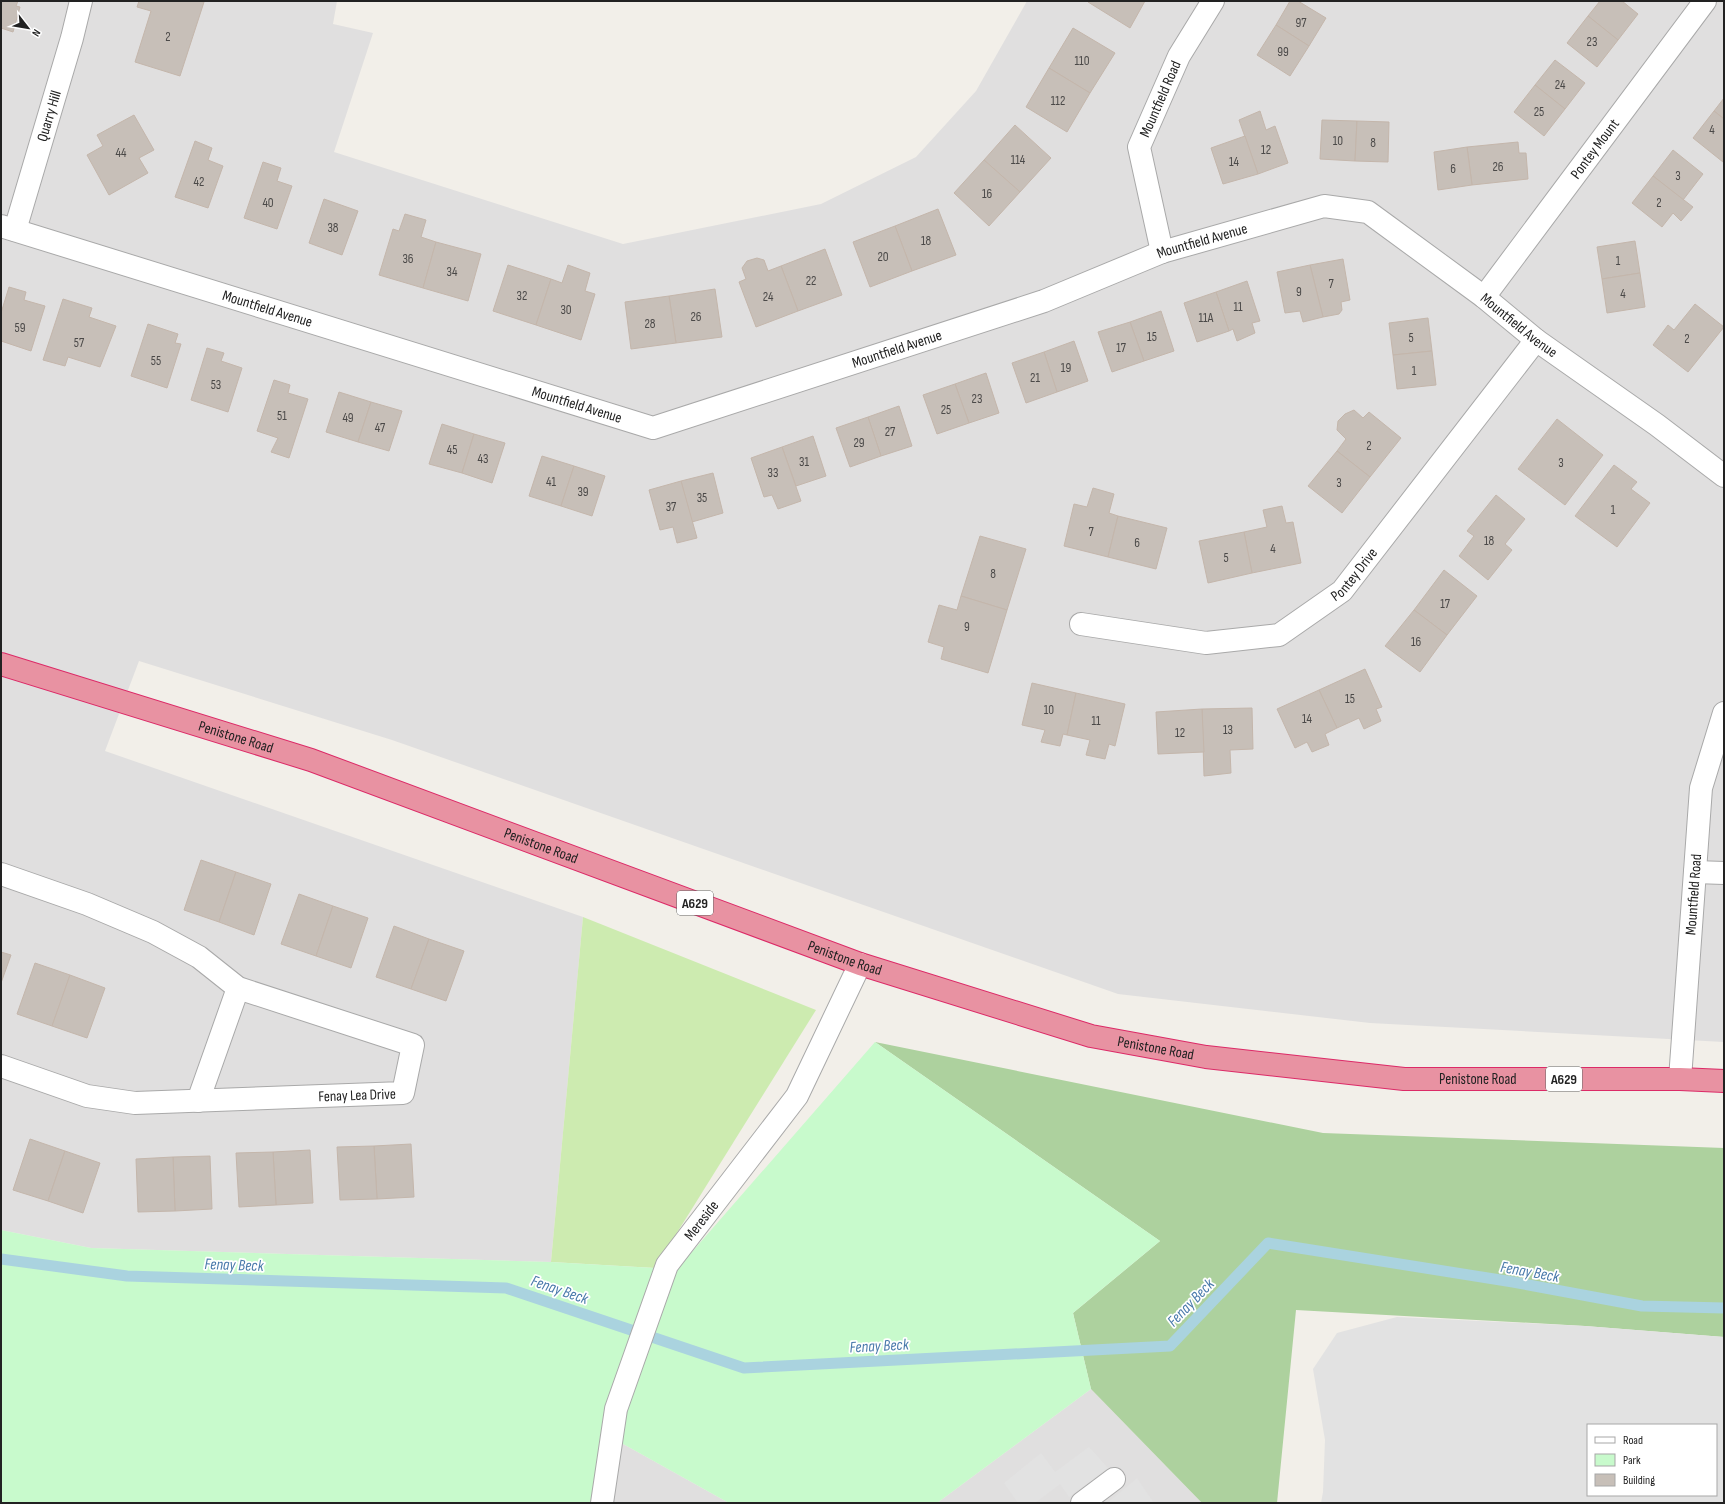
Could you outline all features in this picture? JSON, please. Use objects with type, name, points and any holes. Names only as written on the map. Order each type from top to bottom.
[{"type":"highway","name":"Penistone Road","points":[[1,664],[311,760],[860,964],[1091,1036],[1206,1057],[1404,1078],[1680,1079],[1724,1081]]},
{"type":"street","name":"Quarry Hill","points":[[8,228],[72,38],[80,1]]},
{"type":"street","name":"Mountfield Road","points":[[1162,252],[1139,147],[1179,56],[1214,1]]},
{"type":"street","name":"Pontey Mount","points":[[1484,297],[1705,1]]},
{"type":"street","name":"Mountfield Avenue","points":[[8,228],[653,428],[1044,301],[1162,252],[1324,206],[1368,212],[1484,297],[1536,340],[1657,425],[1724,476]]},
{"type":"street","name":"Pontey Drive","points":[[1081,624],[1206,643],[1279,635],[1342,591],[1536,340]]},
{"type":"street","name":"Mountfield Road","points":[[1680,1079],[1701,788],[1724,713]]},
{"type":"street","points":[[1695,872],[1724,873]]},
{"type":"street","name":"Fenay Lea Drive","points":[[1,874],[87,904],[153,932],[199,957],[238,988],[413,1045],[403,1093],[134,1104],[87,1096],[1,1066]]},
{"type":"street","name":"Mereside","points":[[602,1503],[616,1410],[667,1265],[797,1096],[860,964]]},
{"type":"street","points":[[198,1101],[238,988]]},
{"type":"street","points":[[1082,1503],[1114,1478]]},
{"type":"shaded area","points":[[1,1],[337,1],[333,24],[373,33],[334,152],[623,244],[821,204],[916,157],[976,91],[1027,1],[1724,1],[1724,1042],[1370,1023],[1118,994],[392,740],[139,661],[105,751],[583,917],[551,1262],[91,1248],[1,1230]]},
{"type":"shaded area","points":[[1397,1317],[1585,1326],[1724,1337],[1724,1503],[1321,1503],[1323,1492],[1325,1440],[1313,1369],[1337,1333]]},
{"type":"shaded area","points":[[1091,1389],[1202,1503],[937,1503]]},
{"type":"shaded area","points":[[616,1440],[729,1503],[608,1503]]},
{"type":"shaded area","points":[[1089,1447],[1108,1468],[1069,1497],[1060,1484],[1035,1503],[1018,1503],[1004,1483],[1041,1453],[1055,1472]]},
{"type":"shaded area","points":[[1137,1478],[1154,1503],[1107,1503]]},
{"type":"green space","points":[[583,917],[816,1010],[655,1268],[551,1262]]},
{"type":"green space","points":[[875,1042],[1323,1133],[1724,1148],[1724,1337],[1585,1326],[1296,1310],[1277,1503],[1202,1503],[1091,1389],[1073,1313],[1160,1241]]},
{"type":"green space","points":[[875,1042],[1160,1241],[1073,1313],[1091,1389],[937,1503],[729,1503],[616,1440],[622,1412],[678,1268]]},
{"type":"green space","points":[[1,1230],[91,1248],[551,1262],[655,1268],[593,1503],[1,1503]]},
{"type":"building","points":[[1,1],[18,1],[16,6],[20,7],[13,32],[1,28]]},
{"type":"building","points":[[139,1],[204,2],[180,76],[135,62],[151,11],[137,7]]},
{"type":"building","points":[[1145,1],[1130,28],[1088,2]]},
{"type":"building","points":[[1290,1],[1298,1],[1326,18],[1309,46],[1276,25]]},
{"type":"building","points":[[1600,1],[1622,1],[1638,14],[1618,40],[1588,16]]},
{"type":"building","points":[[1588,16],[1618,40],[1597,67],[1567,43]]},
{"type":"building","points":[[1276,25],[1309,46],[1290,76],[1257,55]]},
{"type":"building","points":[[1073,28],[1115,53],[1090,93],[1049,68]]},
{"type":"building","points":[[1555,60],[1585,83],[1565,109],[1535,85]]},
{"type":"building","points":[[1049,68],[1090,93],[1067,132],[1026,107]]},
{"type":"building","points":[[1535,85],[1565,109],[1544,136],[1514,112]]},
{"type":"building","points":[[1724,98],[1724,119],[1714,111]]},
{"type":"building","points":[[1260,111],[1266,130],[1275,126],[1288,163],[1258,174],[1239,120]]},
{"type":"building","points":[[1714,111],[1724,119],[1723,162],[1693,138]]},
{"type":"building","points":[[134,115],[154,150],[139,158],[148,173],[109,195],[87,155],[103,146],[97,135]]},
{"type":"building","points":[[1322,120],[1357,121],[1355,161],[1320,159]]},
{"type":"building","points":[[1357,121],[1389,122],[1388,162],[1355,161]]},
{"type":"building","points":[[1015,125],[1051,158],[1020,192],[984,160]]},
{"type":"building","points":[[1245,136],[1258,174],[1223,184],[1211,148]]},
{"type":"building","points":[[195,141],[212,148],[208,160],[223,166],[208,208],[175,197]]},
{"type":"building","points":[[1518,142],[1519,153],[1526,153],[1528,179],[1472,185],[1467,147]]},
{"type":"building","points":[[1467,147],[1472,185],[1438,190],[1434,152]]},
{"type":"building","points":[[1673,150],[1703,174],[1683,200],[1653,176]]},
{"type":"building","points":[[984,160],[1020,192],[989,226],[954,193]]},
{"type":"building","points":[[263,162],[281,168],[277,181],[292,186],[277,229],[244,218]]},
{"type":"building","points":[[1653,176],[1693,207],[1681,221],[1673,213],[1662,227],[1632,203]]},
{"type":"building","points":[[324,199],[358,211],[342,255],[309,243]]},
{"type":"building","points":[[938,209],[956,255],[912,271],[895,226]]},
{"type":"building","points":[[405,214],[426,220],[421,237],[436,242],[423,288],[379,275],[393,229],[399,231]]},
{"type":"building","points":[[895,226],[912,271],[870,287],[853,242]]},
{"type":"building","points":[[1635,241],[1640,273],[1602,279],[1597,247]]},
{"type":"building","points":[[436,242],[481,254],[468,301],[423,288]]},
{"type":"building","points":[[825,249],[842,295],[798,311],[781,266]]},
{"type":"building","points":[[757,258],[764,260],[768,271],[781,266],[798,311],[756,327],[739,282],[746,279],[742,268],[747,261]]},
{"type":"building","points":[[1343,259],[1350,300],[1341,302],[1342,310],[1339,314],[1323,317],[1310,265]]},
{"type":"building","points":[[508,265],[551,279],[536,325],[493,311]]},
{"type":"building","points":[[568,265],[590,273],[585,291],[595,294],[581,340],[536,325],[551,279],[562,283]]},
{"type":"building","points":[[1310,265],[1323,317],[1303,322],[1300,311],[1285,313],[1277,272]]},
{"type":"building","points":[[1640,273],[1645,307],[1607,313],[1602,279]]},
{"type":"building","points":[[1247,281],[1260,321],[1252,323],[1255,333],[1237,341],[1233,329],[1229,331],[1216,292]]},
{"type":"building","points":[[9,287],[26,292],[24,300],[45,306],[31,351],[1,341],[1,313]]},
{"type":"building","points":[[715,289],[722,337],[676,343],[669,296]]},
{"type":"building","points":[[1216,292],[1229,331],[1197,342],[1184,303]]},
{"type":"building","points":[[669,296],[676,343],[631,349],[625,302]]},
{"type":"building","points":[[63,299],[92,308],[89,317],[116,326],[100,367],[68,357],[65,366],[43,360]]},
{"type":"building","points":[[1695,304],[1724,327],[1688,372],[1653,345],[1668,325],[1674,330]]},
{"type":"building","points":[[1161,311],[1174,351],[1144,361],[1130,322]]},
{"type":"building","points":[[1428,318],[1432,351],[1393,355],[1389,323]]},
{"type":"building","points":[[1130,322],[1144,361],[1112,372],[1098,332]]},
{"type":"building","points":[[148,324],[178,334],[175,343],[181,344],[167,388],[131,376]]},
{"type":"building","points":[[1074,341],[1088,381],[1057,392],[1044,352]]},
{"type":"building","points":[[207,348],[224,353],[221,361],[242,368],[228,412],[191,400]]},
{"type":"building","points":[[1432,351],[1436,385],[1397,389],[1393,355]]},
{"type":"building","points":[[1044,352],[1057,392],[1026,403],[1012,363]]},
{"type":"building","points":[[986,373],[999,413],[969,423],[955,384]]},
{"type":"building","points":[[274,380],[290,385],[288,393],[308,399],[289,458],[271,452],[278,438],[257,431]]},
{"type":"building","points":[[955,384],[969,423],[937,434],[923,395]]},
{"type":"building","points":[[339,392],[371,402],[358,442],[326,432]]},
{"type":"building","points":[[371,402],[402,411],[389,451],[358,442]]},
{"type":"building","points":[[899,406],[912,446],[881,456],[868,417]]},
{"type":"building","points":[[1354,410],[1363,418],[1369,412],[1401,438],[1370,477],[1337,451],[1346,439],[1337,430],[1338,421],[1345,414]]},
{"type":"building","points":[[868,417],[881,456],[850,467],[836,428]]},
{"type":"building","points":[[1557,419],[1603,455],[1565,505],[1518,469]]},
{"type":"building","points":[[442,424],[474,434],[462,473],[429,464]]},
{"type":"building","points":[[474,434],[505,443],[492,483],[462,473]]},
{"type":"building","points":[[813,436],[826,476],[796,486],[782,447]]},
{"type":"building","points":[[782,447],[801,501],[778,509],[772,495],[764,497],[751,458]]},
{"type":"building","points":[[1337,451],[1370,477],[1342,513],[1308,486]]},
{"type":"building","points":[[542,456],[574,466],[561,506],[529,496]]},
{"type":"building","points":[[1614,465],[1637,482],[1631,489],[1650,503],[1617,547],[1575,516]]},
{"type":"building","points":[[574,466],[605,476],[592,516],[561,506]]},
{"type":"building","points":[[713,473],[723,513],[692,522],[681,481]]},
{"type":"building","points":[[681,481],[697,538],[677,543],[673,527],[660,530],[649,490]]},
{"type":"building","points":[[1093,488],[1114,494],[1109,513],[1118,516],[1108,557],[1064,546],[1074,504],[1087,507]]},
{"type":"building","points":[[1496,495],[1525,519],[1505,544],[1512,550],[1488,580],[1459,556],[1474,536],[1467,531]]},
{"type":"building","points":[[1282,506],[1286,523],[1293,522],[1301,563],[1252,573],[1244,532],[1267,527],[1263,510]]},
{"type":"building","points":[[1118,516],[1167,528],[1156,569],[1108,557]]},
{"type":"building","points":[[1244,532],[1252,573],[1208,583],[1199,541]]},
{"type":"building","points":[[980,536],[1026,549],[1007,610],[961,596]]},
{"type":"building","points":[[1444,570],[1477,596],[1447,635],[1414,610]]},
{"type":"building","points":[[961,596],[1007,610],[988,673],[941,659],[944,647],[928,642],[939,605],[957,610]]},
{"type":"building","points":[[1414,610],[1447,635],[1420,672],[1385,646]]},
{"type":"building","points":[[1365,669],[1382,707],[1376,709],[1381,721],[1364,729],[1359,718],[1337,728],[1319,690]]},
{"type":"building","points":[[1032,683],[1076,693],[1067,735],[1063,734],[1060,746],[1041,742],[1045,730],[1022,725]]},
{"type":"building","points":[[1319,690],[1337,728],[1325,734],[1329,745],[1312,752],[1307,742],[1295,748],[1277,709]]},
{"type":"building","points":[[1076,693],[1125,704],[1115,746],[1109,744],[1105,759],[1086,755],[1090,740],[1067,735]]},
{"type":"building","points":[[1252,708],[1253,749],[1230,750],[1231,773],[1204,776],[1202,709]]},
{"type":"building","points":[[1202,709],[1204,752],[1158,754],[1156,712]]},
{"type":"building","points":[[201,860],[236,872],[219,922],[184,910]]},
{"type":"building","points":[[236,872],[271,884],[254,935],[219,922]]},
{"type":"building","points":[[299,894],[333,906],[316,956],[281,944]]},
{"type":"building","points":[[333,906],[368,918],[351,968],[316,956]]},
{"type":"building","points":[[394,926],[429,939],[411,989],[376,977]]},
{"type":"building","points":[[429,939],[464,951],[446,1001],[411,989]]},
{"type":"building","points":[[1,952],[11,955],[1,983]]},
{"type":"building","points":[[35,963],[70,975],[52,1026],[17,1014]]},
{"type":"building","points":[[70,975],[105,988],[87,1038],[52,1026]]},
{"type":"building","points":[[30,1139],[65,1151],[48,1201],[13,1190]]},
{"type":"building","points":[[411,1144],[414,1197],[377,1199],[374,1146]]},
{"type":"building","points":[[374,1146],[377,1199],[340,1200],[337,1147]]},
{"type":"building","points":[[310,1150],[313,1203],[276,1205],[273,1152]]},
{"type":"building","points":[[65,1151],[100,1163],[83,1213],[48,1201]]},
{"type":"building","points":[[273,1152],[276,1205],[239,1207],[236,1153]]},
{"type":"building","points":[[210,1156],[212,1209],[175,1211],[173,1157]]},
{"type":"building","points":[[173,1157],[175,1211],[138,1212],[136,1159]]},
{"type":"waterway","name":"Fenay Beck","points":[[1,1259],[127,1276],[506,1288],[744,1368],[1170,1346],[1268,1243],[1513,1282],[1642,1306],[1724,1308]]}]
